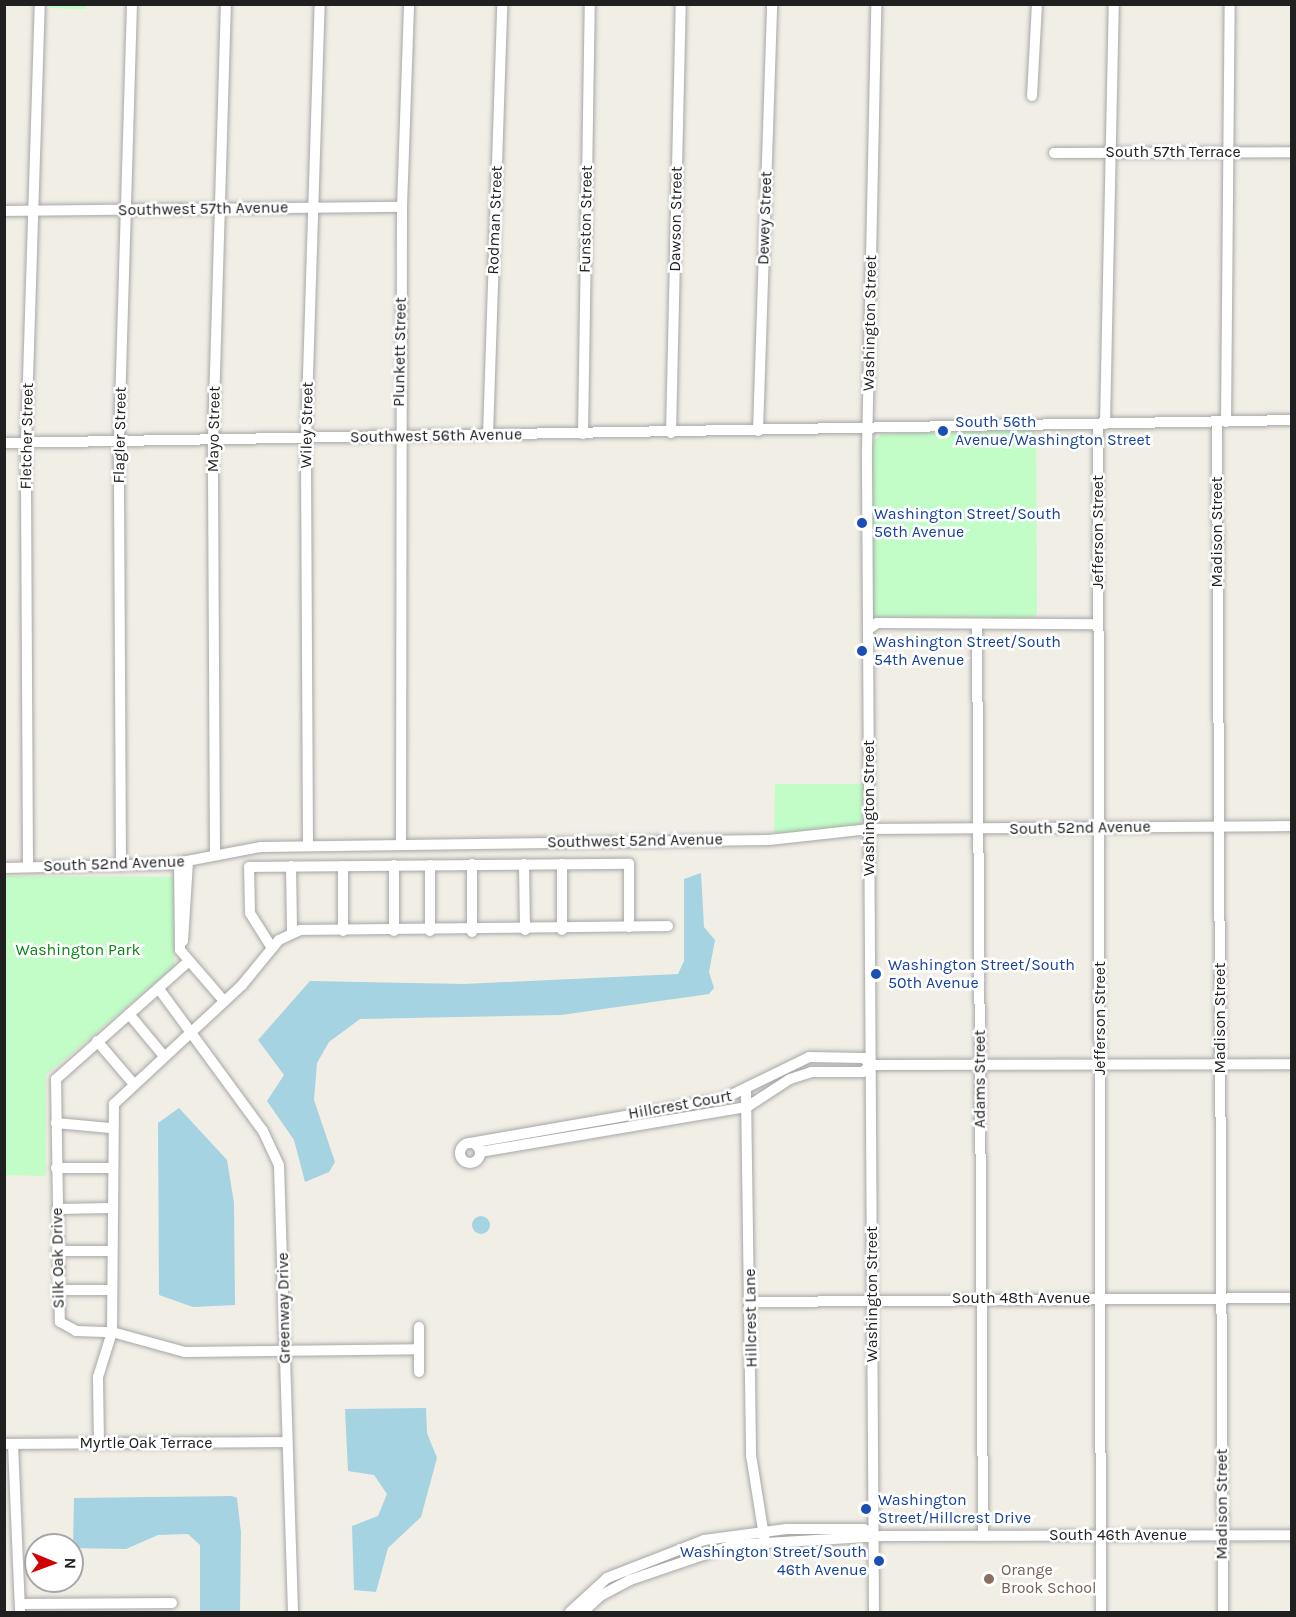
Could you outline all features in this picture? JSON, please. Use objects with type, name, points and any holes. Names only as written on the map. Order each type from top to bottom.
[{"type":"street","name":"Fletcher Street","points":[[28,867],[26,442],[40,4]]},
{"type":"street","name":"Flagler Street","points":[[121,866],[119,441],[132,4]]},
{"type":"street","name":"Mayo Street","points":[[215,855],[213,440],[226,4]]},
{"type":"street","name":"Wiley Street","points":[[308,846],[306,439],[310,208],[320,4]]},
{"type":"street","name":"Plunkett Street","points":[[401,844],[399,436],[402,207],[409,4]]},
{"type":"street","name":"Rodman Street","points":[[488,435],[502,4]]},
{"type":"street","name":"Funston Street","points":[[583,434],[590,4]]},
{"type":"street","name":"Dawson Street","points":[[671,433],[681,4]]},
{"type":"street","name":"Dewey Street","points":[[758,431],[771,4]]},
{"type":"street","name":"Washington Street","points":[[874,1612],[867,430],[876,4]]},
{"type":"street","points":[[1032,96],[1037,4]]},
{"type":"street","name":"Jefferson Street","points":[[1101,1612],[1098,624],[1101,424],[1114,4]]},
{"type":"street","name":"Madison Street","points":[[1223,1612],[1219,827],[1221,423],[1230,4]]},
{"type":"street","name":"South 57th Terrace","points":[[1054,153],[1292,152]]},
{"type":"street","name":"Southwest 57th Avenue","points":[[4,211],[402,207]]},
{"type":"street","name":"Southwest 56th Avenue","points":[[4,443],[867,430],[1292,420]]},
{"type":"street","points":[[869,629],[877,623],[1098,624]]},
{"type":"street","name":"Adams Street","points":[[977,624],[983,1534]]},
{"type":"street","name":"South 52nd Avenue","points":[[869,829],[1292,826]]},
{"type":"street","name":"Southwest 52nd Avenue","points":[[401,844],[769,840],[869,829]]},
{"type":"street","name":"South 52nd Avenue","points":[[4,868],[183,863],[215,855],[308,846],[401,844]]},
{"type":"street","points":[[183,863],[188,927],[180,950],[224,1001]]},
{"type":"street","points":[[472,864],[472,932]]},
{"type":"street","points":[[524,864],[525,930]]},
{"type":"street","points":[[562,864],[562,930]]},
{"type":"street","points":[[272,948],[249,914],[249,867],[629,864],[629,927]]},
{"type":"street","points":[[394,865],[394,931]]},
{"type":"street","points":[[430,865],[430,932]]},
{"type":"street","points":[[291,866],[292,931]]},
{"type":"street","points":[[343,866],[343,930]]},
{"type":"street","points":[[99,1443],[98,1377],[112,1332],[110,1128],[114,1104],[132,1082],[224,1001],[272,948],[292,931],[472,932],[668,926]]},
{"type":"street","name":"Silk Oak Drive","points":[[189,961],[59,1073],[56,1123],[57,1290],[65,1326],[112,1332],[179,1352],[419,1349]]},
{"type":"street","name":"Greenway Drive","points":[[159,989],[192,1031],[277,1158],[293,1612]]},
{"type":"street","points":[[129,1014],[163,1055]]},
{"type":"street","points":[[97,1041],[132,1082]]},
{"type":"street","name":"Hillcrest Court","points":[[809,1057],[864,1058],[870,1065],[863,1072],[811,1072],[790,1078],[747,1107],[480,1152],[474,1162],[463,1159],[461,1149],[470,1143],[746,1092],[809,1057]]},
{"type":"street","points":[[870,1065],[1292,1064]]},
{"type":"street","name":"Hillcrest Lane","points":[[746,1092],[751,1302],[751,1455],[759,1530],[765,1542]]},
{"type":"street","points":[[56,1123],[110,1128]]},
{"type":"street","points":[[470,1143],[480,1152]]},
{"type":"street","points":[[56,1168],[111,1168]]},
{"type":"street","points":[[57,1209],[111,1208]]},
{"type":"street","points":[[57,1251],[111,1251]]},
{"type":"street","points":[[57,1290],[111,1290]]},
{"type":"street","name":"South 48th Avenue","points":[[751,1302],[872,1299],[1292,1298]]},
{"type":"street","points":[[419,1327],[419,1372]]},
{"type":"street","name":"Myrtle Oak Terrace","points":[[9,1444],[287,1442]]},
{"type":"street","points":[[9,1444],[21,1608],[172,1603]]},
{"type":"street","name":"South 46th Avenue","points":[[570,1612],[594,1587],[626,1569],[704,1540],[759,1530],[864,1529],[873,1536]]},
{"type":"street","name":"South 46th Avenue","points":[[583,1612],[606,1592],[682,1560],[765,1542],[865,1541],[873,1536],[983,1534],[1292,1535]]},
{"type":"green space","points":[[50,5],[86,5],[86,9],[49,8]]},
{"type":"green space","points":[[1029,429],[1036,433],[1037,614],[1033,618],[872,617],[872,442],[882,434]]},
{"type":"green space","points":[[775,784],[865,784],[864,816],[859,825],[774,836]]},
{"type":"green space","name":"Washington Park","points":[[5,876],[175,877],[174,967],[46,1075],[46,1176],[5,1175]]},
{"type":"water","points":[[701,873],[704,927],[715,940],[709,972],[714,988],[709,994],[561,1015],[360,1019],[329,1042],[317,1063],[314,1100],[335,1162],[329,1172],[305,1182],[294,1140],[267,1101],[284,1075],[258,1040],[310,981],[464,984],[678,974],[684,961],[684,879]]},
{"type":"water","points":[[179,1108],[227,1160],[234,1203],[235,1305],[193,1307],[159,1295],[158,1123]]},
{"type":"water","points":[[481,1216],[487,1219],[490,1225],[487,1231],[481,1234],[475,1231],[472,1225],[475,1219]]},
{"type":"water","points":[[426,1408],[427,1433],[437,1458],[421,1517],[388,1548],[376,1592],[354,1590],[352,1526],[378,1516],[387,1494],[374,1475],[348,1471],[345,1409]]},
{"type":"water","points":[[232,1496],[237,1498],[241,1532],[240,1612],[200,1612],[200,1545],[188,1534],[158,1535],[126,1549],[84,1548],[84,1533],[73,1533],[74,1498]]},
{"type":"place","name":"South 56th Avenue/Washington Street","points":[[943,431]]},
{"type":"place","name":"Washington Street/South 56th Avenue","points":[[862,523]]},
{"type":"place","name":"Washington Street/South 54th Avenue","points":[[862,651]]},
{"type":"place","name":"Washington Street/South 50th Avenue","points":[[876,974]]},
{"type":"place","name":"Washington Street/Hillcrest Drive","points":[[866,1509]]},
{"type":"place","name":"Washington Street/South 46th Avenue","points":[[879,1561]]},
{"type":"place","name":"Orange Brook School","points":[[989,1579]]}]
